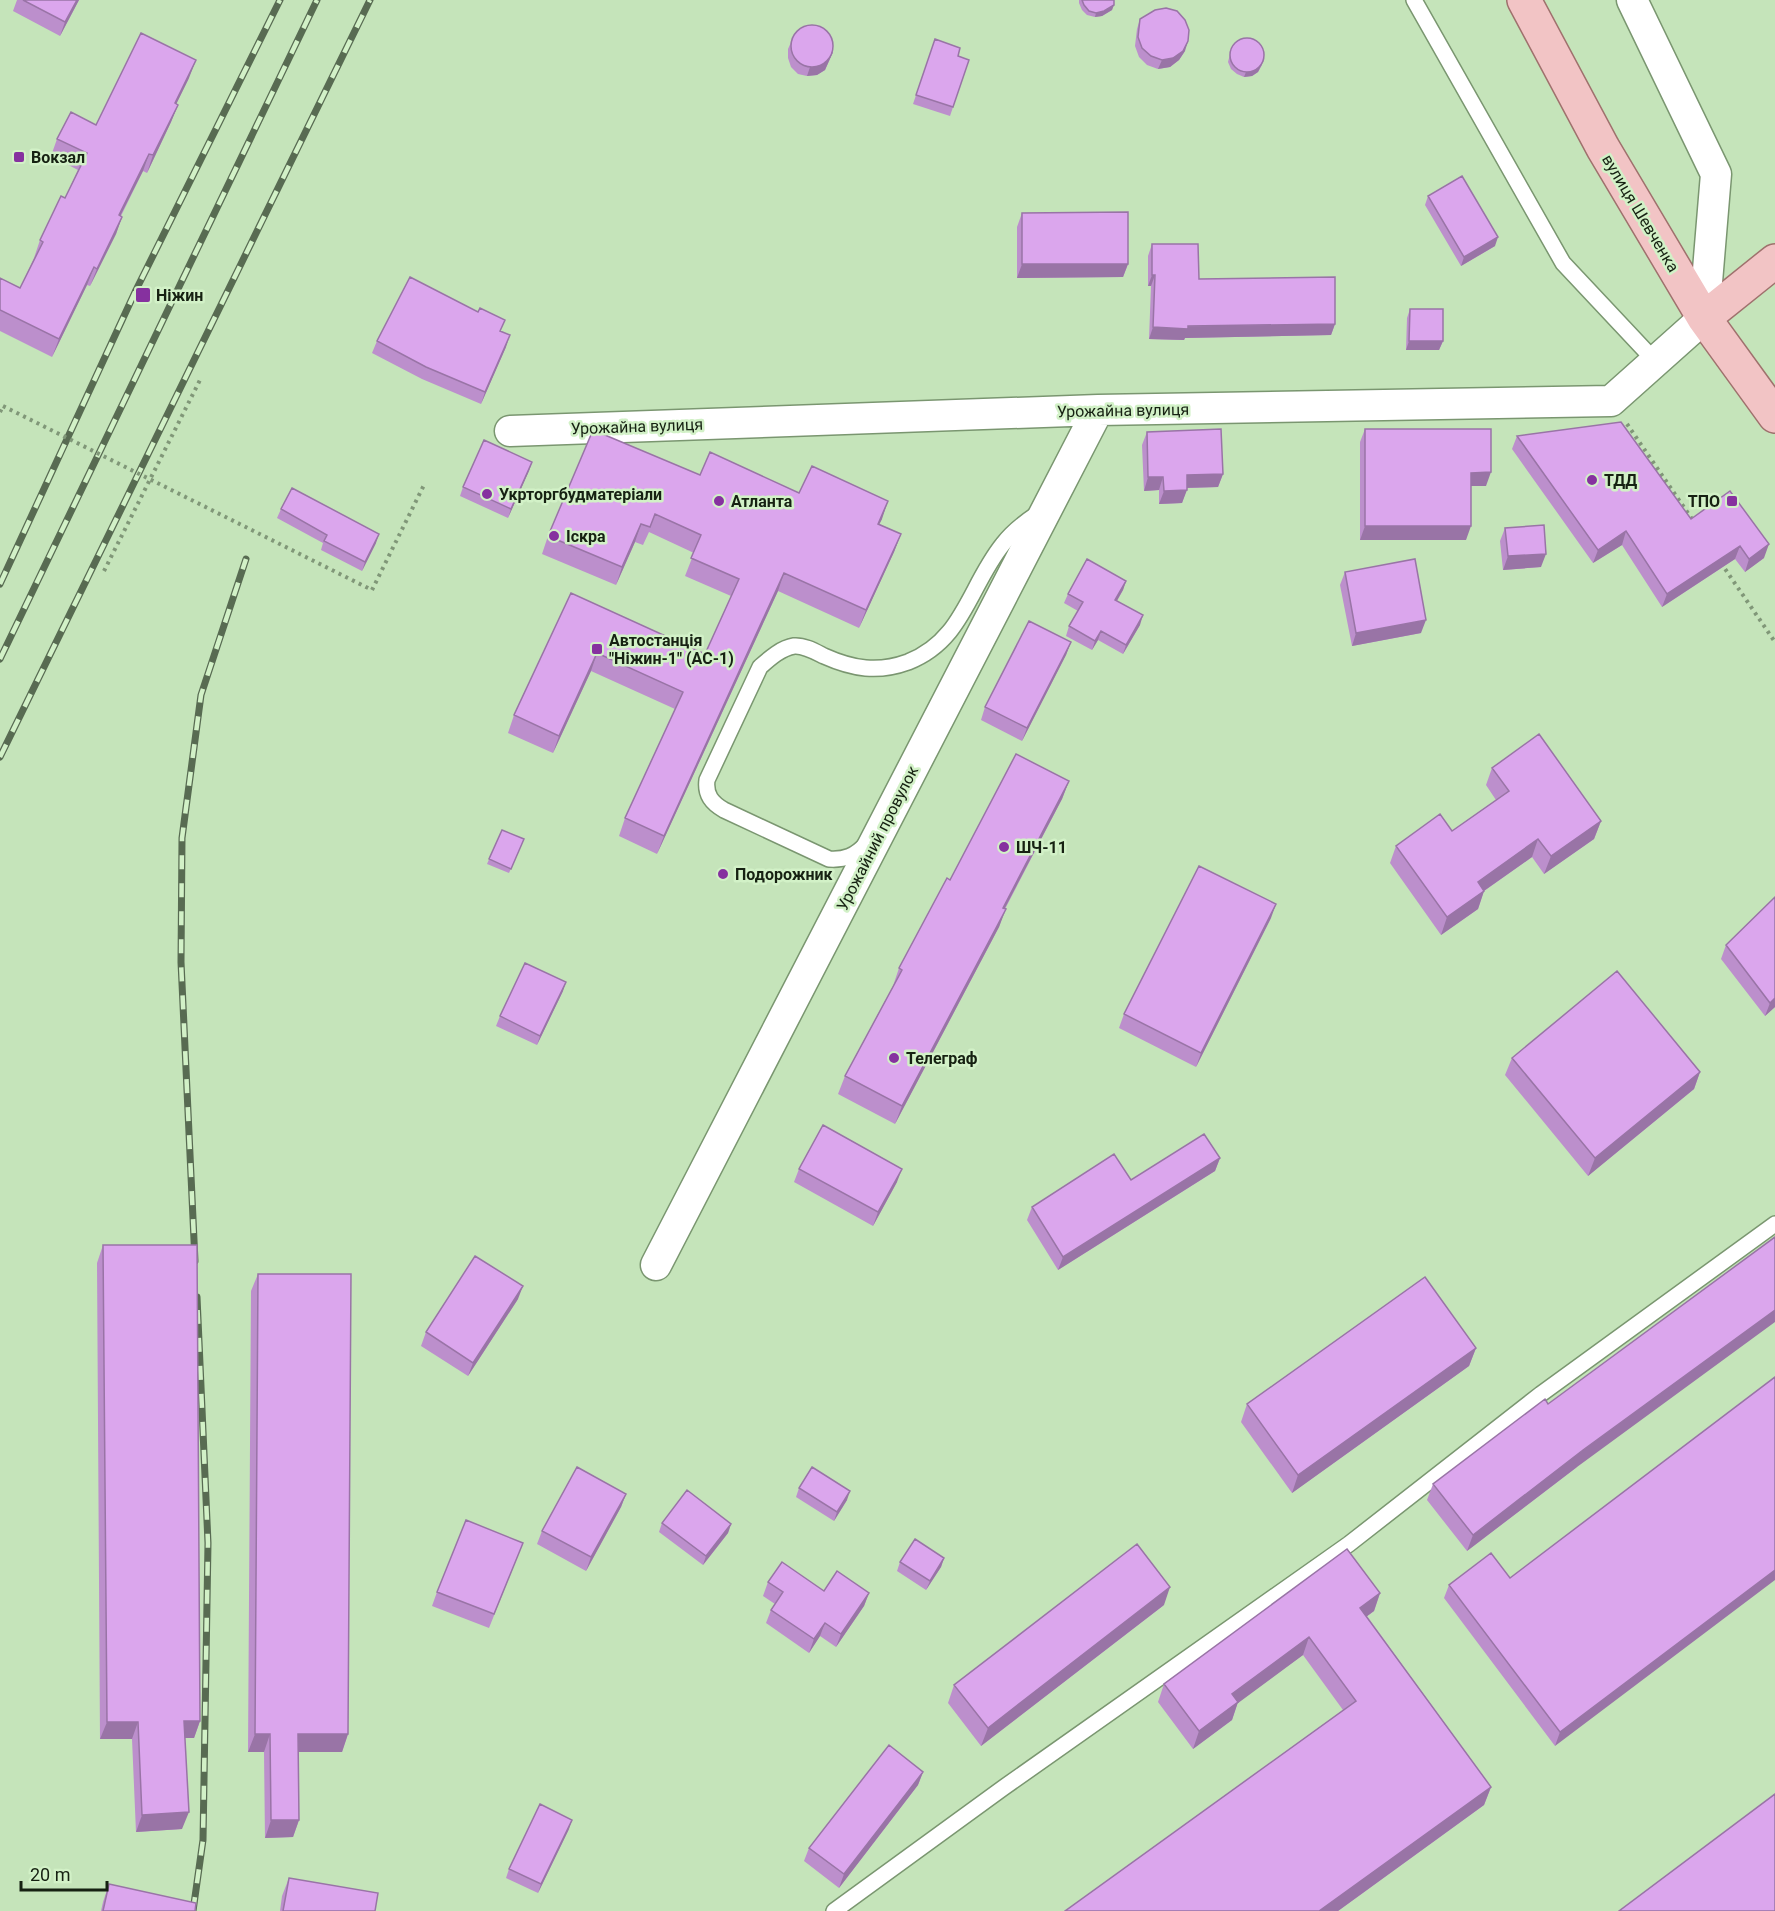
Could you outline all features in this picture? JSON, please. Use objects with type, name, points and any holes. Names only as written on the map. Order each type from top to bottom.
[{"type":"main road","name":"вулиця Шевченка","points":[[1524,0],[1603,148],[1704,318],[1775,416]]},
{"type":"main road","points":[[1704,318],[1775,261]]},
{"type":"street","points":[[1611,401],[1704,318],[1716,174],[1632,0]]},
{"type":"street","name":"Урожайна вулиця","points":[[510,430],[1098,410],[1611,401]]},
{"type":"street","name":"Урожайний провулок","points":[[656,1265],[1098,410]]},
{"type":"lane","points":[[1414,0],[1563,263],[1655,361]]},
{"type":"lane","points":[[883,826],[860,851],[849,858],[829,859],[714,804],[709,798],[706,780],[760,667],[772,656],[791,646],[799,646],[834,661],[880,670],[909,662],[941,643],[969,603],[988,565],[1003,543],[1024,523],[1049,505]]},
{"type":"lane","points":[[834,1911],[1012,1781],[1349,1544],[1541,1394],[1775,1224]]},
{"type":"path","points":[[104,571],[201,378]]},
{"type":"path","points":[[1611,401],[1696,526]]},
{"type":"path","points":[[0,412],[3,406],[372,590],[424,485]]},
{"type":"path","points":[[1716,555],[1775,642]]},
{"type":"building","points":[[23,0],[77,0],[65,22]]},
{"type":"building","points":[[1082,0],[1114,0],[1114,5],[1096,13],[1089,11]]},
{"type":"building","points":[[1166,8],[1177,11],[1185,20],[1189,30],[1188,41],[1183,51],[1173,58],[1162,60],[1151,56],[1142,48],[1138,37],[1140,19],[1155,10]]},
{"type":"building","points":[[812,25],[820,26],[827,31],[832,38],[832,54],[827,61],[820,66],[812,67],[804,66],[797,61],[792,54],[791,46],[792,38],[797,31],[804,26]]},
{"type":"building","points":[[141,33],[196,60],[175,103],[178,105],[153,155],[149,154],[119,215],[122,217],[97,269],[94,267],[59,339],[0,310],[0,278],[20,288],[43,242],[40,240],[61,196],[65,198],[87,153],[57,139],[71,112],[96,125]]},
{"type":"building","points":[[1247,38],[1259,43],[1264,55],[1259,67],[1247,72],[1235,67],[1230,55],[1235,43]]},
{"type":"building","points":[[935,39],[960,48],[958,56],[969,60],[953,107],[916,95]]},
{"type":"building","points":[[1462,176],[1498,237],[1464,257],[1428,196]]},
{"type":"building","points":[[1128,212],[1128,264],[1022,264],[1022,213]]},
{"type":"building","points":[[1152,244],[1198,244],[1199,279],[1335,277],[1335,324],[1188,326],[1188,329],[1153,327],[1155,275],[1152,275]]},
{"type":"building","points":[[410,277],[478,312],[480,308],[505,320],[500,331],[510,335],[485,392],[426,367],[377,341]]},
{"type":"building","points":[[1410,309],[1443,309],[1443,341],[1409,341]]},
{"type":"building","points":[[1621,422],[1691,519],[1730,491],[1769,544],[1749,559],[1740,546],[1667,594],[1626,531],[1598,550],[1517,436]]},
{"type":"building","points":[[1221,429],[1223,474],[1187,475],[1187,490],[1164,491],[1163,477],[1148,477],[1147,432]]},
{"type":"building","points":[[1365,429],[1491,429],[1491,472],[1471,473],[1471,526],[1365,526]]},
{"type":"building","name":"Автостанція \"Ніжин-1\" (АС-1)","points":[[593,430],[700,475],[710,452],[799,493],[812,466],[888,501],[878,524],[901,534],[866,610],[784,573],[664,836],[625,818],[683,692],[597,653],[559,736],[514,715],[571,593],[705,654],[739,579],[691,558],[701,535],[655,514],[650,527],[641,524],[622,567],[548,536]]},
{"type":"building","points":[[484,440],[532,462],[511,509],[463,487]]},
{"type":"building","points":[[292,488],[379,534],[365,562],[324,541],[327,535],[281,509]]},
{"type":"building","points":[[1544,525],[1546,554],[1508,556],[1505,528]]},
{"type":"building","points":[[1087,559],[1126,581],[1115,600],[1143,615],[1126,645],[1101,631],[1095,641],[1069,626],[1083,602],[1068,594]]},
{"type":"building","points":[[1415,559],[1426,620],[1356,633],[1345,572]]},
{"type":"building","points":[[1029,621],[1071,642],[1027,728],[985,707]]},
{"type":"building","points":[[1539,734],[1601,821],[1551,856],[1538,839],[1478,882],[1484,891],[1447,917],[1396,846],[1440,814],[1452,831],[1509,791],[1492,768]]},
{"type":"building","points":[[1016,754],[1069,781],[1003,908],[1006,909],[902,1106],[845,1076],[902,970],[899,968],[947,878],[950,880]]},
{"type":"building","points":[[502,830],[524,839],[511,869],[489,859]]},
{"type":"building","points":[[1199,866],[1276,904],[1201,1053],[1124,1014]]},
{"type":"building","points":[[1775,897],[1775,998],[1770,1003],[1726,945]]},
{"type":"building","points":[[525,963],[566,982],[540,1036],[500,1016]]},
{"type":"building","points":[[1617,971],[1700,1072],[1595,1158],[1512,1058]]},
{"type":"building","points":[[823,1125],[902,1169],[878,1212],[799,1169]]},
{"type":"building","points":[[1204,1134],[1220,1158],[1063,1257],[1032,1207],[1114,1154],[1131,1180]]},
{"type":"building","points":[[1775,1237],[1775,1310],[1583,1450],[1473,1535],[1433,1484],[1545,1399],[1548,1404]]},
{"type":"building","points":[[103,1245],[197,1245],[200,1721],[184,1721],[189,1812],[142,1815],[138,1722],[107,1722]]},
{"type":"building","points":[[475,1256],[523,1286],[473,1363],[426,1332]]},
{"type":"building","points":[[258,1274],[351,1274],[348,1734],[298,1734],[299,1820],[271,1820],[270,1734],[255,1734]]},
{"type":"building","points":[[1425,1277],[1476,1348],[1298,1475],[1247,1404]]},
{"type":"building","points":[[1775,1377],[1775,1570],[1560,1732],[1449,1585],[1491,1553],[1510,1578]]},
{"type":"building","points":[[577,1467],[626,1494],[591,1557],[542,1531]]},
{"type":"building","points":[[812,1467],[850,1491],[837,1512],[799,1488]]},
{"type":"building","points":[[687,1490],[731,1524],[706,1556],[662,1523]]},
{"type":"building","points":[[466,1520],[523,1543],[494,1614],[437,1592]]},
{"type":"building","points":[[915,1539],[944,1558],[930,1581],[900,1562]]},
{"type":"building","points":[[1137,1544],[1170,1587],[988,1728],[954,1685]]},
{"type":"building","points":[[1347,1549],[1380,1593],[1360,1608],[1491,1787],[1319,1911],[1065,1911],[1356,1701],[1309,1637],[1232,1694],[1238,1702],[1199,1731],[1164,1684]]},
{"type":"building","points":[[782,1562],[824,1591],[837,1571],[869,1593],[841,1634],[825,1623],[814,1639],[771,1610],[783,1592],[768,1582]]},
{"type":"building","points":[[889,1745],[923,1772],[844,1874],[809,1848]]},
{"type":"building","points":[[1775,1794],[1775,1911],[1619,1911]]},
{"type":"building","points":[[540,1804],[572,1820],[541,1884],[509,1869]]},
{"type":"building","points":[[289,1878],[378,1893],[375,1911],[283,1911]]},
{"type":"building","points":[[109,1884],[196,1903],[195,1911],[103,1911]]},
{"type":"railway","points":[[0,584],[136,290],[280,0]]},
{"type":"railway","points":[[0,659],[317,0]]},
{"type":"railway","points":[[0,757],[370,0]]},
{"type":"railway","points":[[195,1261],[181,962],[182,838],[201,695],[246,559]]},
{"type":"railway","points":[[193,1911],[203,1840],[208,1543],[197,1297]]},
{"type":"place","name":"Вокзал","points":[[19,157]]},
{"type":"place","name":"Ніжин","points":[[143,295]]},
{"type":"place","name":"ТДД","points":[[1592,480]]},
{"type":"place","name":"Укрторгбудматеріали","points":[[487,494]]},
{"type":"place","name":"Атланта","points":[[719,501]]},
{"type":"place","name":"ТПО","points":[[1732,501]]},
{"type":"place","name":"Іскра","points":[[554,536]]},
{"type":"place","name":"Автостанція \"Ніжин-1\" (АС-1)","points":[[597,649]]},
{"type":"place","name":"ШЧ-11","points":[[1004,847]]},
{"type":"place","name":"Подорожник","points":[[723,874]]},
{"type":"place","name":"Телеграф","points":[[894,1058]]}]
